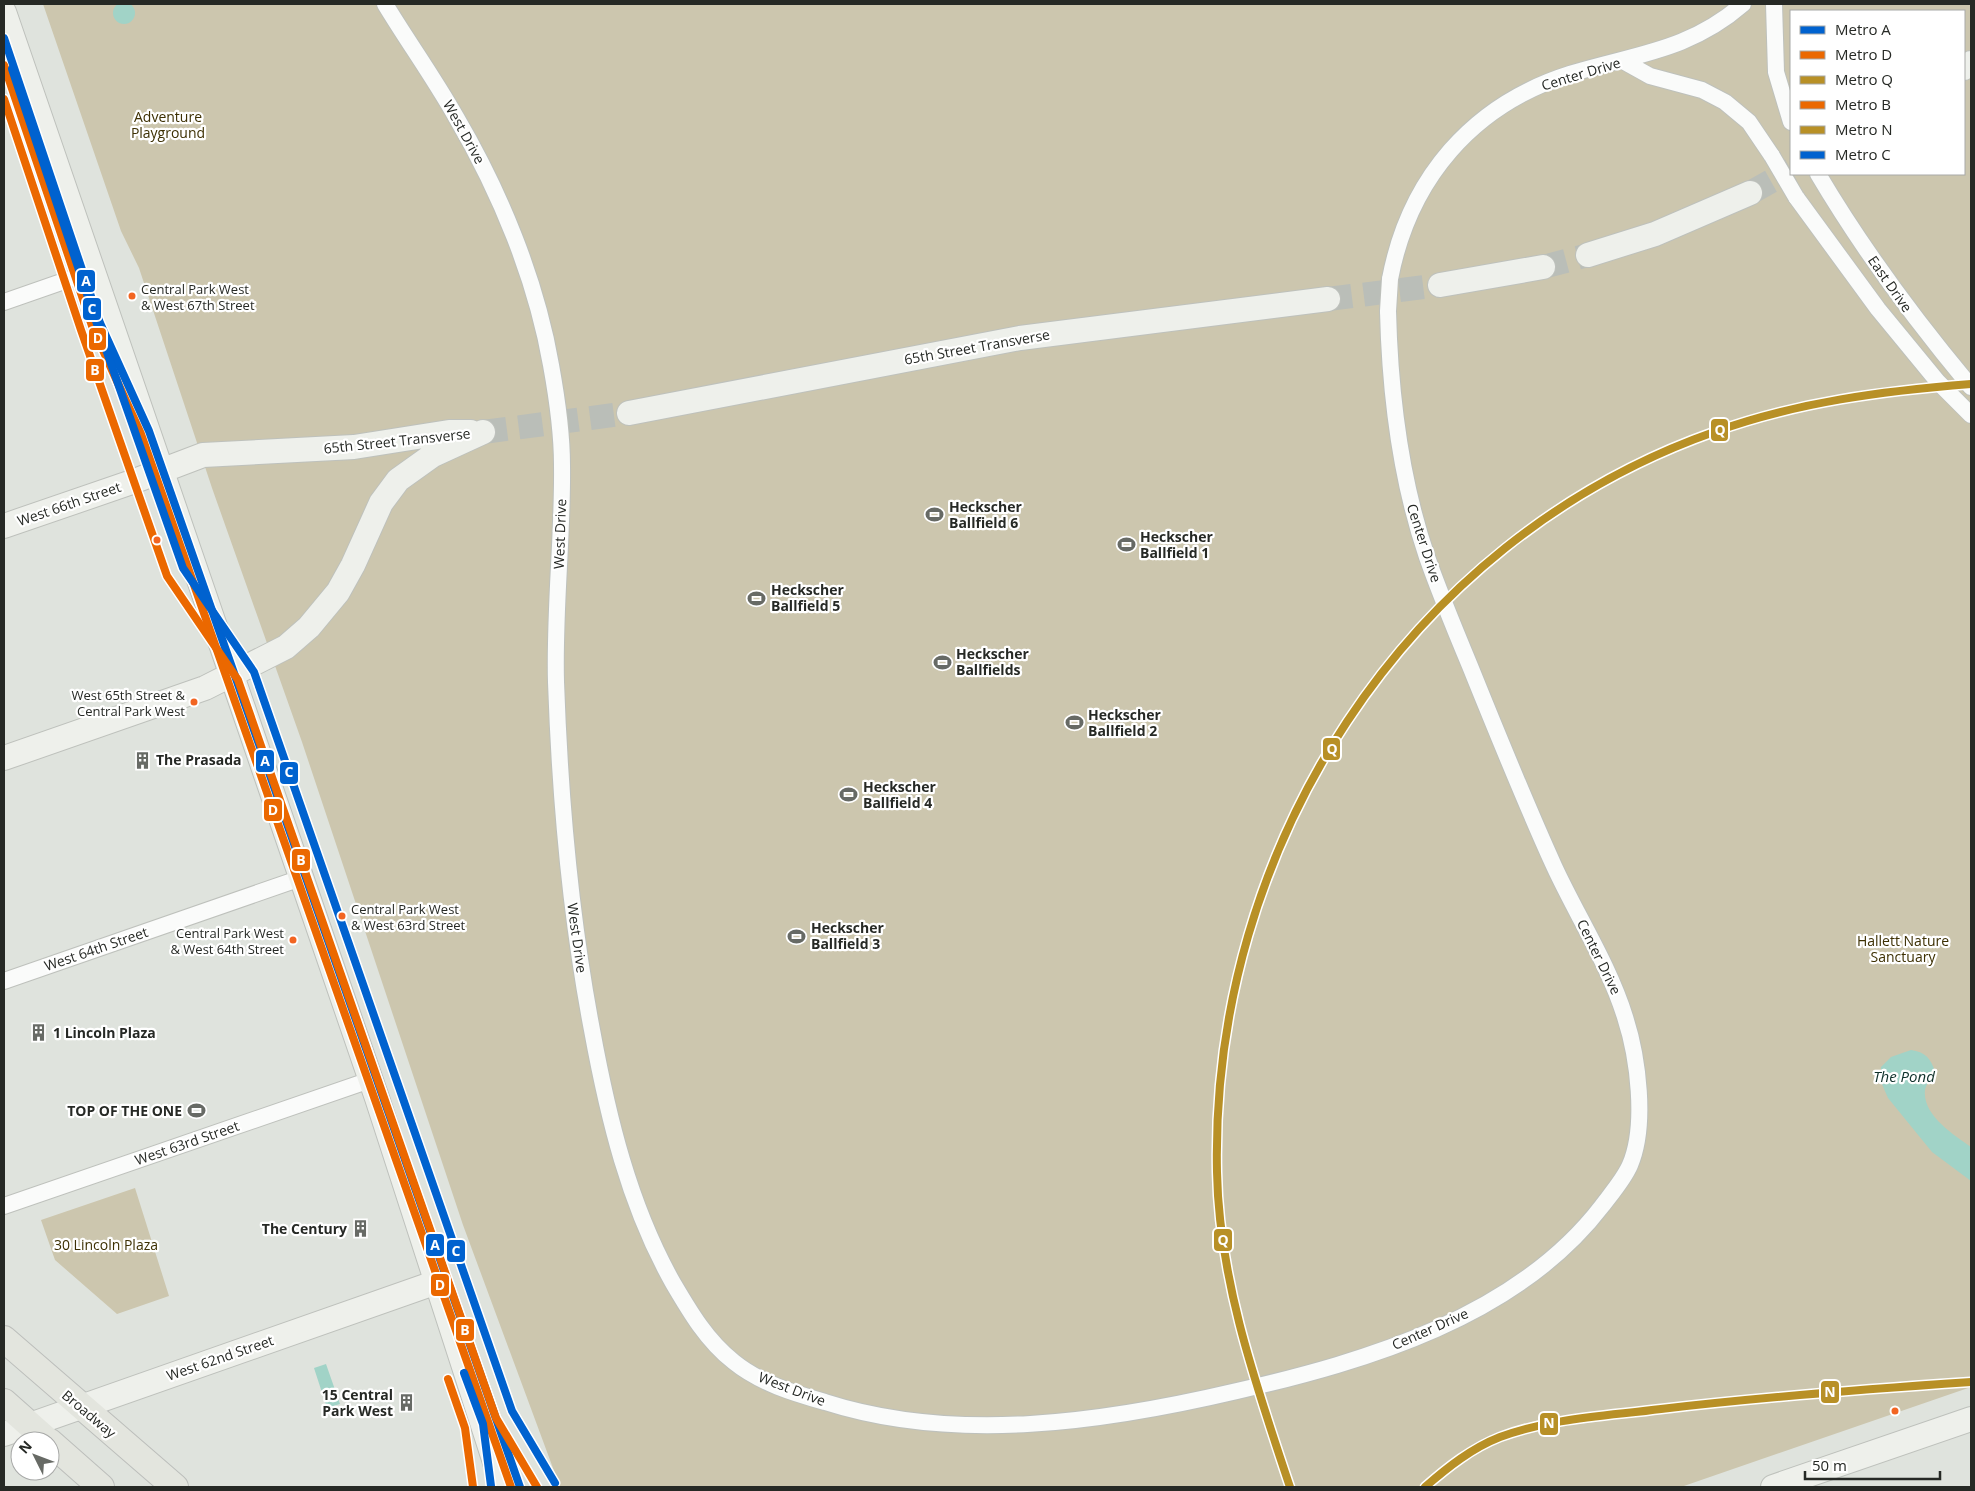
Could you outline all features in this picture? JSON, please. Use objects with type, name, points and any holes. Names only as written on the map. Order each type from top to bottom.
[{"type":"main road","points":[[4,12],[14,74],[93,271],[370,1080],[502,1487]]},
{"type":"main road","points":[[1588,255],[1669,228],[1750,193]]},
{"type":"main road","points":[[1440,286],[1543,267]]},
{"type":"main road","name":"65th Street Transverse","points":[[629,413],[1020,338],[1328,299]]},
{"type":"main road","name":"65th Street Transverse","points":[[4,758],[205,688],[275,654],[298,638],[320,615],[338,592],[353,565],[374,515],[390,490],[420,464],[483,432],[449,432],[328,449],[211,454],[194,457],[161,470]]},
{"type":"main road","name":"West 66th Street","points":[[4,526],[161,470]]},
{"type":"main road","name":"West 62nd Street","points":[[49,1431],[81,1406],[437,1282]]},
{"type":"main road","name":"Broadway","points":[[4,1339],[175,1487]]},
{"type":"main road","points":[[4,1402],[37,1431]]},
{"type":"main road","points":[[1773,1487],[1971,1419]]},
{"type":"main road","points":[[60,1451],[101,1487]]},
{"type":"street","name":"West Drive","points":[[385,4],[453,111],[486,172],[520,254],[547,344],[557,401],[562,467],[556,634],[559,747],[580,964],[608,1111],[634,1196],[646,1228],[669,1276],[696,1321],[731,1360],[758,1378],[794,1393],[839,1407],[895,1420],[959,1426],[1015,1425],[1137,1411],[1235,1392]]},
{"type":"street","name":"Center Drive","points":[[1235,1392],[1285,1380],[1397,1344],[1447,1323],[1498,1296],[1536,1271],[1568,1244],[1593,1217],[1629,1170],[1636,1143],[1638,1099],[1635,1060],[1627,1023],[1618,998],[1556,869],[1516,779],[1481,694],[1429,562],[1407,488],[1395,421],[1388,311],[1390,279],[1399,238],[1418,196],[1444,158],[1468,132],[1496,109],[1526,92],[1571,74],[1656,53],[1681,43],[1723,20],[1743,4]]},
{"type":"street","points":[[1774,4],[1776,72],[1790,119]]},
{"type":"street","points":[[1623,61],[1650,76],[1702,90],[1725,102],[1749,122],[1796,197],[1878,309],[1958,404],[1971,415]]},
{"type":"street","name":"East Drive","points":[[1820,177],[1888,282],[1926,334],[1971,387]]},
{"type":"street","points":[[4,302],[93,271]]},
{"type":"street","name":"West 64th Street","points":[[4,981],[301,878]]},
{"type":"street","name":"West 63rd Street","points":[[4,1206],[370,1080]]},
{"type":"green space","points":[[43,4],[1971,4],[1971,1387],[1681,1487],[560,1487],[463,1225],[302,742],[212,488],[139,268],[121,231]]},
{"type":"green space","name":"30 Lincoln Plaza","points":[[135,1188],[169,1296],[117,1314],[55,1260],[41,1220]]},
{"type":"water","points":[[124,2],[132,5],[135,13],[132,21],[124,24],[116,21],[113,13],[116,5]]},
{"type":"water","name":"The Pond","points":[[1911,1050],[1927,1056],[1935,1072],[1925,1090],[1925,1099],[1929,1108],[1940,1123],[1971,1147],[1971,1181],[1932,1152],[1888,1098],[1881,1082],[1881,1067],[1891,1057]]},
{"type":"water","points":[[326,1364],[340,1404],[327,1408],[314,1368]]},
{"type":"tunnel","points":[[1750,193],[1790,171]]},
{"type":"tunnel","points":[[1543,267],[1588,255]]},
{"type":"tunnel","points":[[1328,299],[1440,285]]},
{"type":"tunnel","points":[[483,432],[629,413]]},
{"type":"metro line","name":"A","points":[[4,38],[100,323],[149,431],[520,1487]]},
{"type":"metro line","name":"D","points":[[4,65],[92,326],[141,434],[511,1487]]},
{"type":"metro line","name":"C","points":[[12,69],[97,324],[183,568],[254,672],[512,1411],[555,1483]]},
{"type":"metro line","name":"B","points":[[4,99],[81,330],[167,576],[238,680],[496,1418],[537,1487]]},
{"type":"metro line","name":"Q","points":[[1290,1487],[1252,1371],[1224,1252],[1217,1172],[1224,1052],[1248,935],[1290,825],[1347,722],[1419,629],[1505,548],[1604,482],[1714,432],[1777,413],[1809,405],[1873,394],[1971,384]]},
{"type":"metro line","name":"C","points":[[464,1373],[483,1424],[491,1486]]},
{"type":"metro line","name":"B","points":[[448,1379],[465,1428],[473,1487]]},
{"type":"metro line","name":"N","points":[[1425,1487],[1442,1472],[1490,1441],[1519,1431],[1559,1422],[1738,1401],[1854,1390],[1971,1382]]},
{"type":"place","name":"Central Park West & West 67th Street","points":[[132,296]]},
{"type":"place","name":"Heckscher Ballfield 6","points":[[935,515]]},
{"type":"place","name":"Heckscher Ballfield 1","points":[[1126,545]]},
{"type":"place","name":"Heckscher Ballfield 5","points":[[757,598]]},
{"type":"place","name":"Heckscher Ballfields","points":[[942,662]]},
{"type":"place","name":"West 65th Street & Central Park West","points":[[194,702]]},
{"type":"place","name":"Heckscher Ballfield 2","points":[[1074,723]]},
{"type":"place","name":"The Prasada","points":[[142,760]]},
{"type":"place","name":"Heckscher Ballfield 4","points":[[849,795]]},
{"type":"place","name":"Central Park West & West 63rd Street","points":[[342,916]]},
{"type":"place","name":"Heckscher Ballfield 3","points":[[797,936]]},
{"type":"place","name":"Central Park West & West 64th Street","points":[[293,940]]},
{"type":"place","name":"1 Lincoln Plaza","points":[[39,1033]]},
{"type":"place","name":"TOP OF THE ONE","points":[[196,1111]]},
{"type":"place","name":"The Century","points":[[361,1229]]},
{"type":"place","name":"15 Central Park West","points":[[407,1403]]},
{"type":"park label","name":"Adventure Playground","points":[[168,126]]},
{"type":"park label","name":"Hallett Nature Sanctuary","points":[[1903,950]]}]
